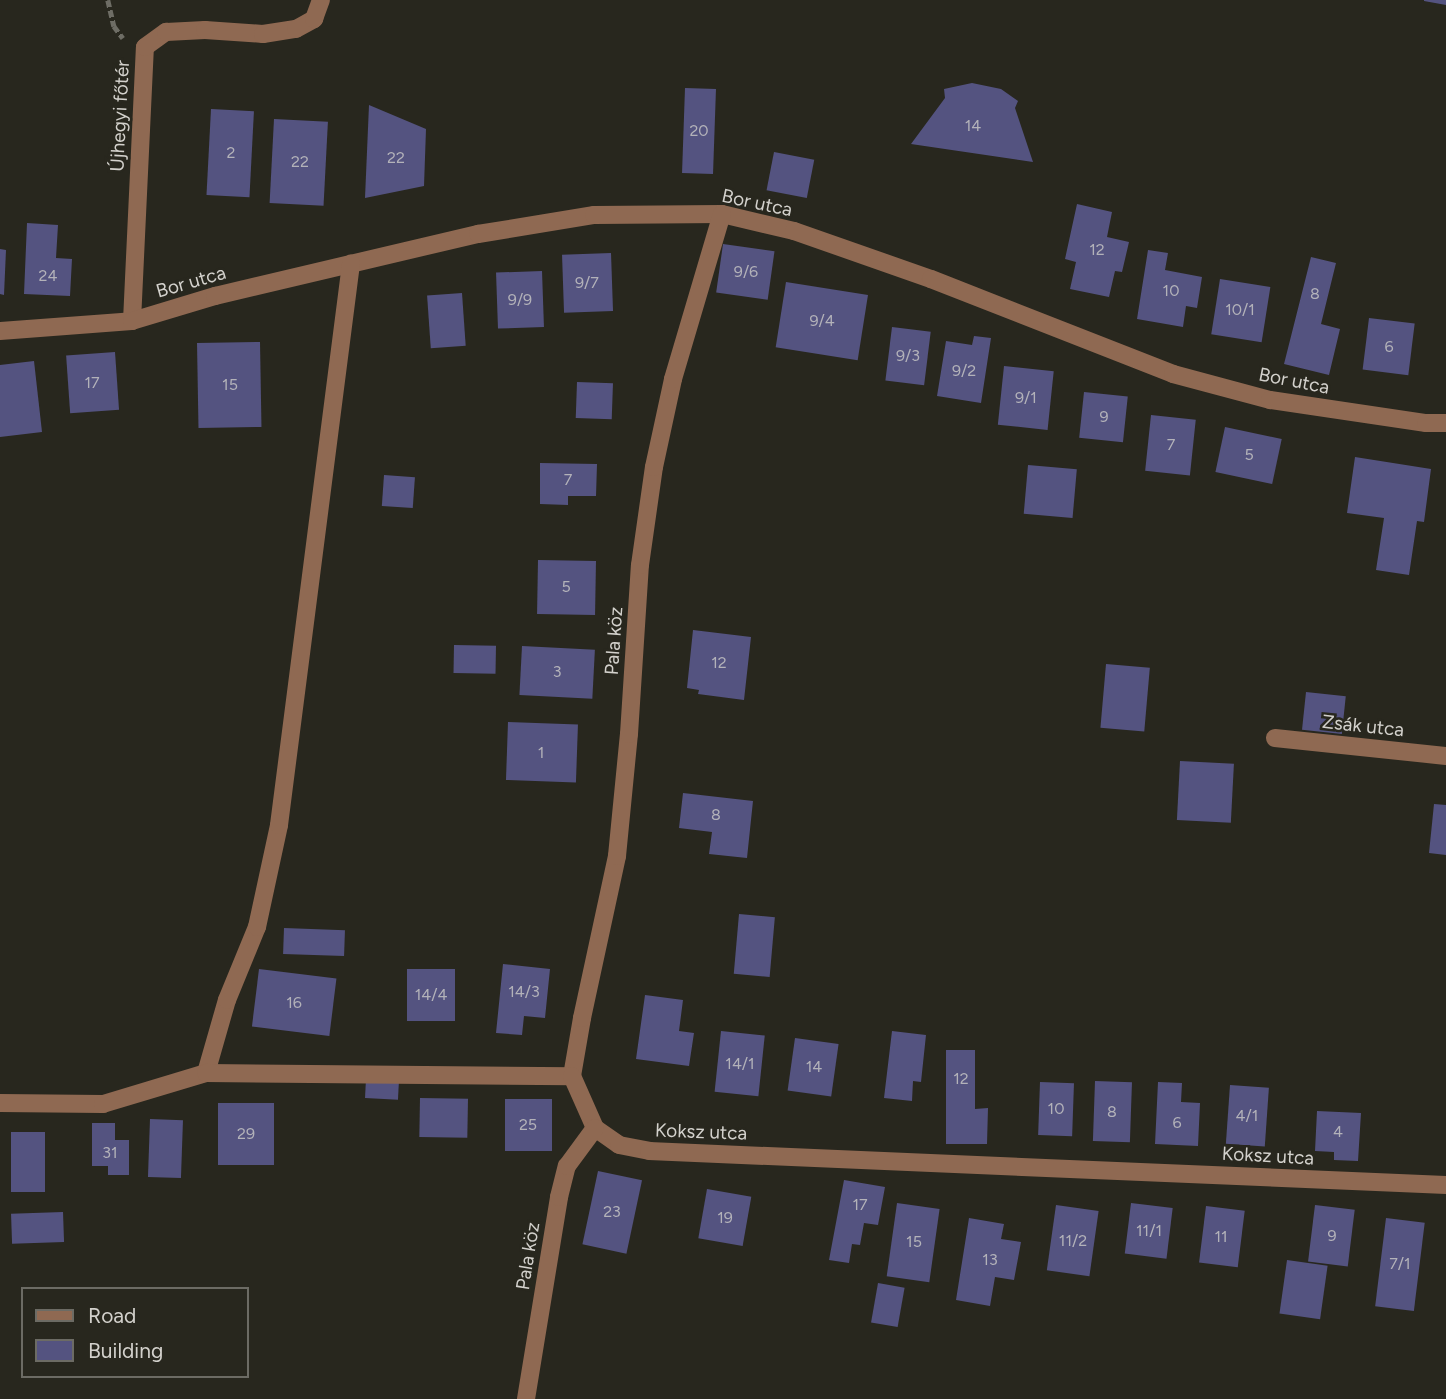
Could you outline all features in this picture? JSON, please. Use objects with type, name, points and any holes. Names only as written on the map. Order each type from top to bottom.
[{"type":"street","name":"Újhegyi főtér","points":[[132,321],[145,47],[166,33],[205,30],[263,34],[296,29],[314,19],[321,0]]},
{"type":"street","name":"Bor utca","points":[[0,331],[132,321],[215,296],[478,234],[594,215],[722,214],[793,231],[931,279],[1173,374],[1270,400],[1426,423],[1446,423]]},
{"type":"street","name":"Pala köz","points":[[572,1076],[617,856],[629,734],[640,565],[654,467],[673,379],[722,214]]},
{"type":"street","points":[[206,1073],[226,1000],[257,927],[279,825],[351,264]]},
{"type":"street","name":"Zsák utca","points":[[1275,737],[1446,756]]},
{"type":"street","points":[[0,1103],[103,1104],[206,1073],[572,1076],[595,1128]]},
{"type":"street","name":"Pala köz","points":[[526,1399],[558,1197],[567,1166],[595,1128]]},
{"type":"street","name":"Koksz utca","points":[[595,1128],[619,1145],[649,1151],[1446,1185]]},
{"type":"building","points":[[1446,0],[1446,5],[1424,1]]},
{"type":"building","points":[[972,83],[1001,89],[1018,101],[1015,108],[1033,162],[911,144],[945,98],[944,89]]},
{"type":"building","points":[[685,88],[716,89],[713,174],[682,173]]},
{"type":"building","points":[[369,105],[426,129],[424,186],[365,198]]},
{"type":"building","points":[[211,109],[254,111],[249,197],[206,195]]},
{"type":"building","points":[[274,119],[328,122],[324,206],[270,203]]},
{"type":"building","points":[[774,152],[814,160],[807,198],[767,190]]},
{"type":"building","points":[[1077,204],[1112,212],[1107,237],[1129,242],[1122,272],[1115,271],[1109,297],[1070,289],[1076,262],[1065,259]]},
{"type":"building","points":[[27,223],[58,225],[56,258],[72,259],[70,296],[24,294]]},
{"type":"building","points":[[723,244],[774,251],[768,300],[716,293]]},
{"type":"building","points":[[0,249],[6,250],[4,295],[0,294]]},
{"type":"building","points":[[1148,250],[1168,253],[1165,270],[1202,277],[1197,308],[1186,306],[1183,327],[1137,319]]},
{"type":"building","points":[[611,253],[613,311],[564,313],[562,255]]},
{"type":"building","points":[[1311,257],[1336,263],[1321,324],[1340,329],[1329,375],[1284,364]]},
{"type":"building","points":[[542,271],[544,327],[498,329],[496,273]]},
{"type":"building","points":[[1220,279],[1270,287],[1262,342],[1211,334]]},
{"type":"building","points":[[786,282],[868,295],[858,360],[776,347]]},
{"type":"building","points":[[462,293],[466,346],[431,348],[427,295]]},
{"type":"building","points":[[1369,318],[1415,324],[1408,375],[1363,370]]},
{"type":"building","points":[[892,327],[931,332],[924,385],[885,381]]},
{"type":"building","points":[[974,336],[991,338],[981,403],[937,396],[946,341],[972,345]]},
{"type":"building","points":[[260,342],[261,427],[198,428],[197,343]]},
{"type":"building","points":[[115,352],[119,410],[70,413],[66,355]]},
{"type":"building","points":[[34,361],[42,432],[0,437],[0,365]]},
{"type":"building","points":[[1004,366],[1054,371],[1048,430],[998,425]]},
{"type":"building","points":[[577,382],[613,383],[612,419],[576,418]]},
{"type":"building","points":[[1084,392],[1128,397],[1123,442],[1079,438]]},
{"type":"building","points":[[1151,415],[1196,420],[1190,475],[1145,471]]},
{"type":"building","points":[[1225,427],[1282,439],[1272,484],[1215,472]]},
{"type":"building","points":[[1355,457],[1431,469],[1424,522],[1417,521],[1409,575],[1376,570],[1384,518],[1347,513]]},
{"type":"building","points":[[540,463],[597,464],[596,496],[568,496],[568,505],[540,504]]},
{"type":"building","points":[[1028,465],[1077,469],[1073,518],[1024,514]]},
{"type":"building","points":[[384,475],[415,477],[413,508],[382,506]]},
{"type":"building","points":[[538,560],[596,561],[595,615],[537,614]]},
{"type":"building","points":[[693,630],[751,637],[744,700],[698,694],[699,690],[687,688]]},
{"type":"building","points":[[454,645],[496,646],[496,674],[454,673]]},
{"type":"building","points":[[522,646],[595,650],[592,699],[519,695]]},
{"type":"building","points":[[1106,664],[1150,668],[1144,732],[1100,728]]},
{"type":"building","points":[[1306,692],[1346,696],[1342,734],[1302,730]]},
{"type":"building","points":[[508,722],[578,724],[576,782],[506,780]]},
{"type":"building","points":[[1180,761],[1234,764],[1231,823],[1177,820]]},
{"type":"building","points":[[683,793],[753,801],[747,858],[709,854],[712,832],[679,828]]},
{"type":"building","points":[[1434,804],[1446,805],[1446,855],[1429,853]]},
{"type":"building","points":[[739,914],[775,917],[770,977],[734,974]]},
{"type":"building","points":[[284,928],[345,930],[344,956],[283,954]]},
{"type":"building","points":[[503,964],[550,969],[545,1018],[524,1016],[522,1035],[496,1033]]},
{"type":"building","points":[[259,969],[336,979],[329,1036],[252,1027]]},
{"type":"building","points":[[407,969],[455,969],[455,1021],[407,1021]]},
{"type":"building","points":[[645,995],[683,1000],[679,1031],[694,1033],[689,1066],[636,1059]]},
{"type":"building","points":[[721,1031],[765,1036],[758,1096],[715,1092]]},
{"type":"building","points":[[892,1031],[926,1035],[921,1082],[913,1081],[912,1101],[884,1098]]},
{"type":"building","points":[[795,1038],[839,1044],[831,1097],[788,1090]]},
{"type":"building","points":[[946,1050],[975,1050],[975,1109],[988,1108],[987,1144],[946,1144]]},
{"type":"building","points":[[366,1079],[399,1081],[398,1100],[365,1098]]},
{"type":"building","points":[[1095,1081],[1132,1082],[1130,1142],[1093,1141]]},
{"type":"building","points":[[1040,1082],[1074,1083],[1072,1136],[1038,1135]]},
{"type":"building","points":[[1158,1082],[1182,1083],[1181,1102],[1200,1103],[1198,1146],[1155,1144]]},
{"type":"building","points":[[1230,1085],[1269,1088],[1265,1147],[1226,1144]]},
{"type":"building","points":[[420,1098],[468,1099],[467,1138],[419,1137]]},
{"type":"building","points":[[505,1099],[552,1099],[552,1151],[505,1151]]},
{"type":"building","points":[[218,1103],[274,1103],[274,1165],[218,1165]]},
{"type":"building","points":[[1317,1111],[1361,1113],[1358,1161],[1334,1160],[1334,1152],[1315,1151]]},
{"type":"building","points":[[150,1119],[183,1120],[181,1178],[148,1177]]},
{"type":"building","points":[[92,1123],[115,1123],[115,1140],[129,1140],[129,1175],[108,1175],[108,1166],[92,1166]]},
{"type":"building","points":[[11,1132],[45,1132],[45,1192],[11,1192]]},
{"type":"building","points":[[598,1171],[642,1180],[626,1254],[582,1244]]},
{"type":"building","points":[[844,1180],[885,1187],[878,1225],[864,1223],[860,1245],[852,1244],[849,1263],[829,1260]]},
{"type":"building","points":[[707,1189],[751,1197],[743,1246],[698,1238]]},
{"type":"building","points":[[897,1203],[940,1209],[929,1282],[887,1276]]},
{"type":"building","points":[[1131,1203],[1173,1208],[1166,1259],[1125,1254]]},
{"type":"building","points":[[1056,1205],[1099,1211],[1089,1276],[1047,1270]]},
{"type":"building","points":[[1315,1205],[1355,1210],[1348,1266],[1308,1262]]},
{"type":"building","points":[[1206,1206],[1245,1211],[1238,1267],[1199,1263]]},
{"type":"building","points":[[63,1212],[64,1242],[12,1244],[11,1214]]},
{"type":"building","points":[[969,1218],[1004,1224],[1001,1239],[1021,1242],[1014,1280],[995,1277],[990,1306],[956,1300]]},
{"type":"building","points":[[1386,1218],[1425,1223],[1414,1311],[1375,1306]]},
{"type":"building","points":[[1287,1260],[1328,1266],[1320,1319],[1279,1313]]},
{"type":"building","points":[[878,1283],[905,1288],[898,1327],[871,1322]]}]
